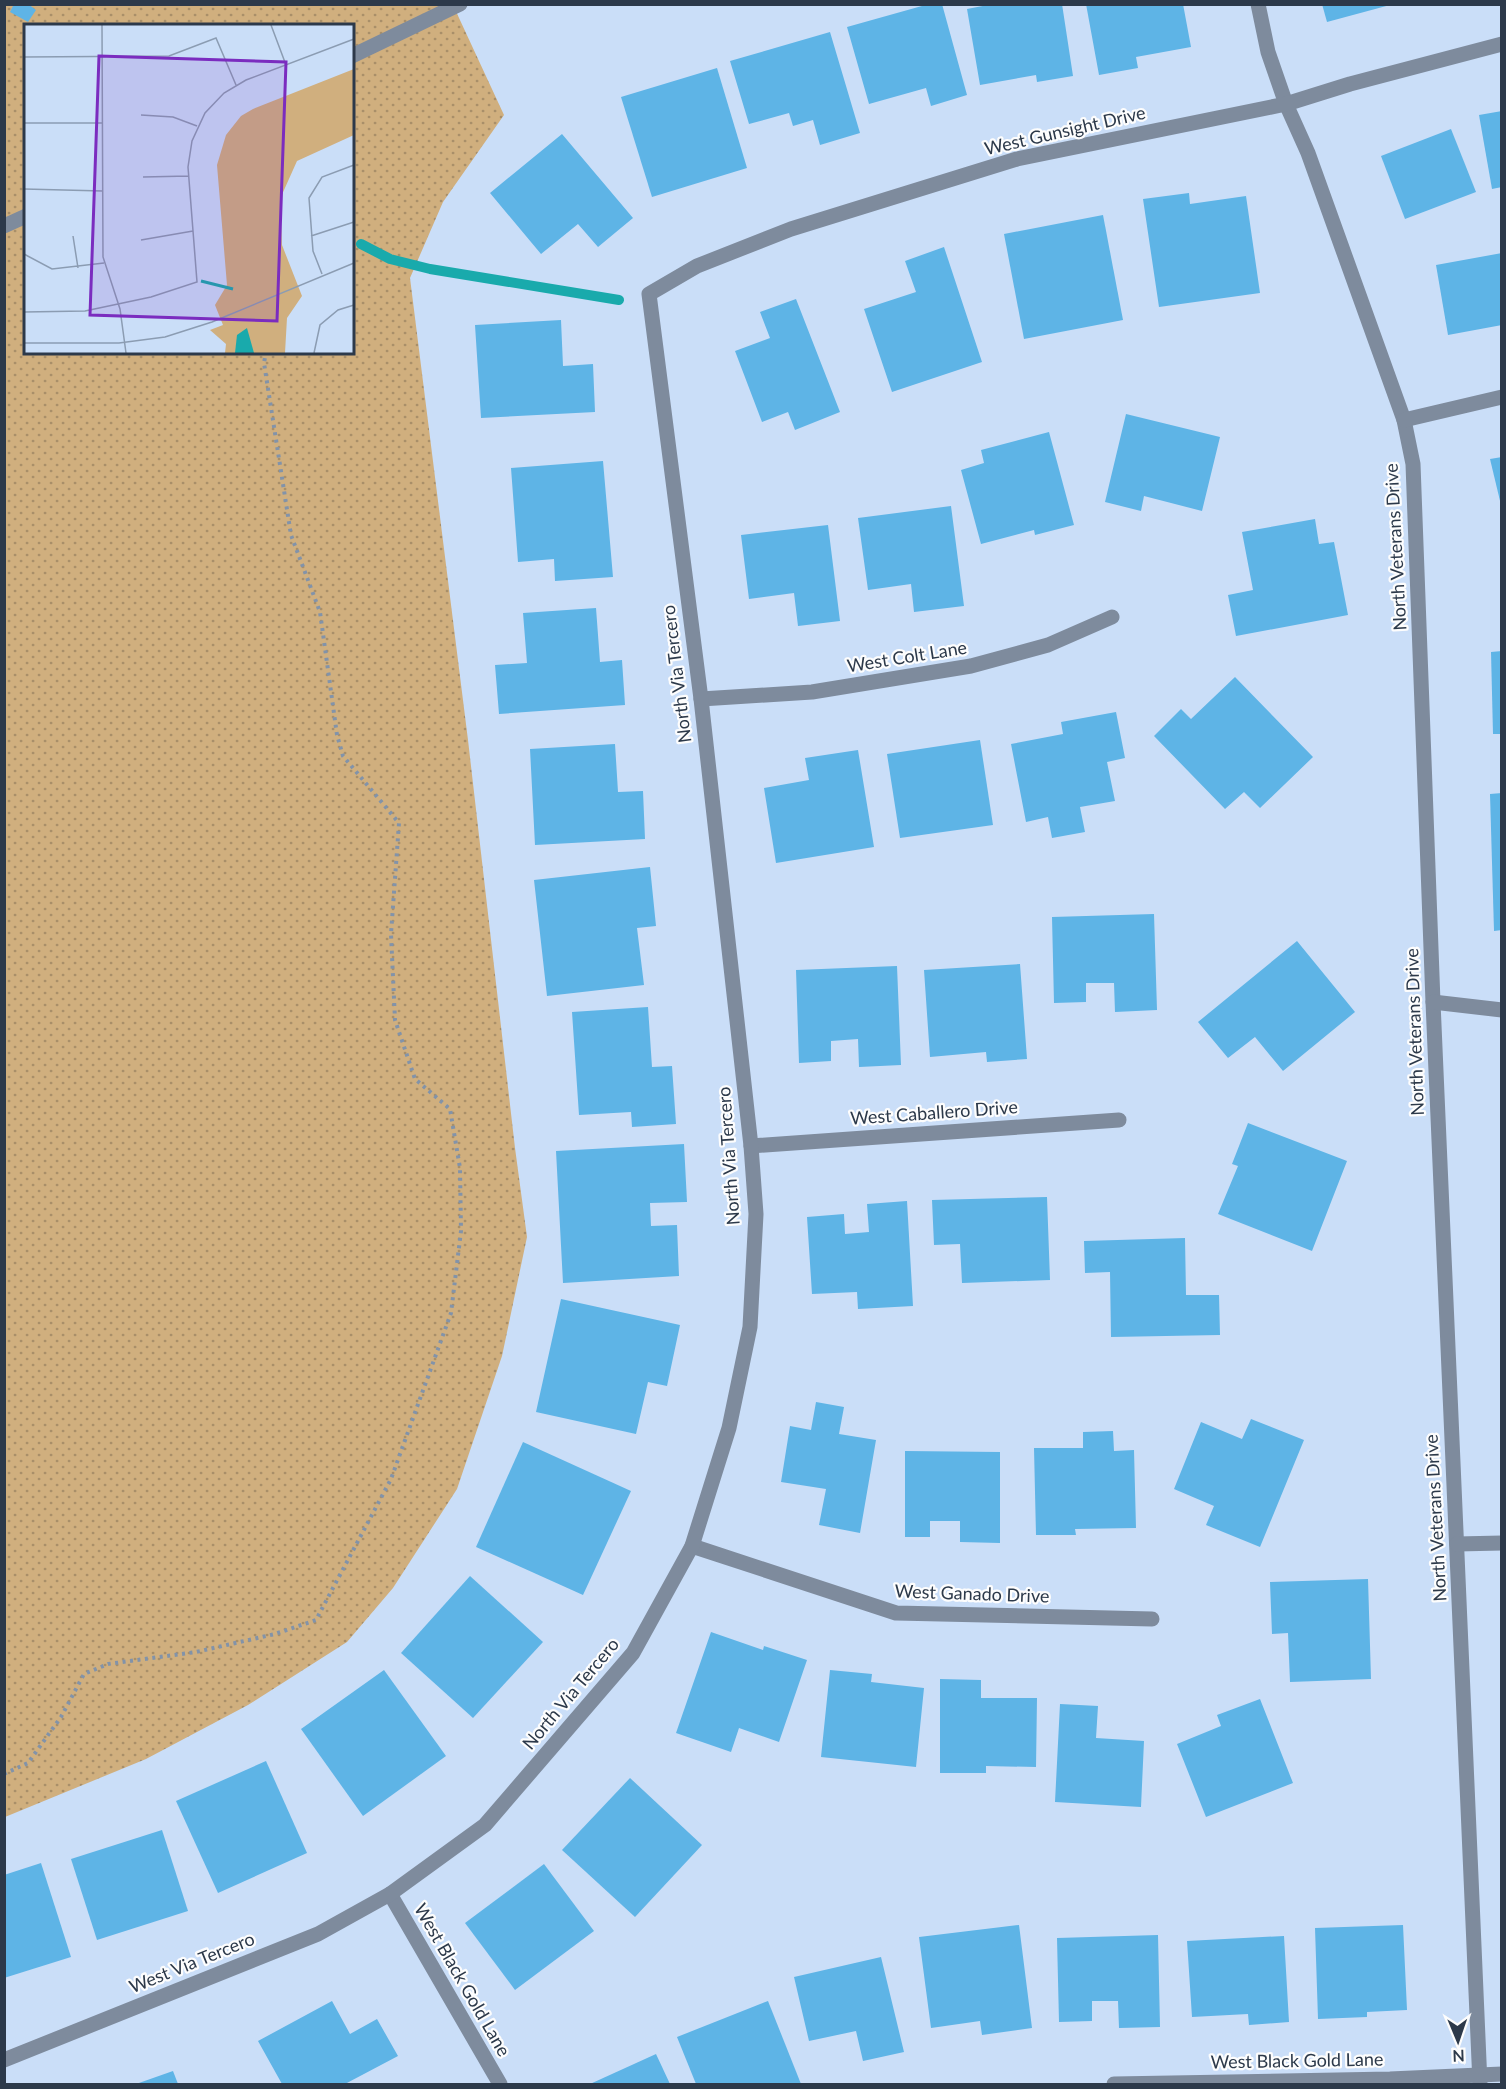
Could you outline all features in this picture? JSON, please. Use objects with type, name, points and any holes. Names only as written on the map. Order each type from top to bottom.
[{"type":"street","points":[[354,55],[460,4]]},
{"type":"street","name":"North Veterans Drive","points":[[1258,4],[1268,52],[1286,104],[1308,153],[1404,420],[1413,464],[1433,1002],[1480,2080]]},
{"type":"street","name":"West Gunsight Drive","points":[[649,294],[698,266],[791,229],[1017,159],[1286,104],[1350,84],[1502,44]]},
{"type":"street","points":[[4,226],[24,217]]},
{"type":"street","name":"North Via Tercero","points":[[390,1894],[485,1825],[633,1653],[692,1546],[729,1428],[750,1327],[756,1214],[751,1146],[701,699],[649,294]]},
{"type":"street","points":[[1404,420],[1502,397]]},
{"type":"street","name":"West Colt Lane","points":[[701,699],[812,692],[971,666],[1048,645],[1112,617]]},
{"type":"street","points":[[1433,1002],[1502,1010]]},
{"type":"street","name":"West Caballero Drive","points":[[751,1146],[1119,1120]]},
{"type":"street","points":[[1456,1544],[1502,1543]]},
{"type":"street","name":"West Ganado Drive","points":[[692,1546],[896,1613],[1152,1619]]},
{"type":"street","name":"West Black Gold Lane","points":[[390,1894],[500,2085]]},
{"type":"street","name":"West Via Tercero","points":[[4,2060],[318,1934],[390,1894]]},
{"type":"street","name":"West Black Gold Lane","points":[[1114,2085],[1390,2079],[1480,2080],[1502,2074]]},
{"type":"path","points":[[4,1774],[28,1763],[61,1717],[84,1674],[108,1664],[196,1652],[275,1634],[316,1620],[391,1479],[451,1313],[460,1231],[460,1168],[450,1109],[415,1079],[395,1020],[391,934],[399,823],[343,756],[340,746],[320,612],[291,535],[264,363],[266,354]]},
{"type":"shaded area","points":[[5,5],[453,5],[504,115],[443,202],[410,278],[527,1237],[502,1356],[457,1489],[393,1588],[347,1642],[248,1705],[146,1759],[5,1817]]},
{"type":"building","points":[[14,4],[28,4],[36,10],[28,22],[10,12]]},
{"type":"building","points":[[929,4],[942,4],[967,95],[931,106],[926,88],[869,104],[847,27]]},
{"type":"building","points":[[993,4],[1062,4],[1073,76],[1037,82],[1036,75],[980,85],[967,9]]},
{"type":"building","points":[[1086,4],[1183,4],[1191,47],[1136,57],[1138,68],[1099,75]]},
{"type":"building","points":[[1322,4],[1390,4],[1390,5],[1327,22]]},
{"type":"building","points":[[830,32],[860,133],[820,145],[813,120],[793,126],[789,113],[749,124],[730,61]]},
{"type":"building","points":[[717,68],[747,168],[652,197],[621,97]]},
{"type":"building","points":[[1502,111],[1502,187],[1492,189],[1479,115]]},
{"type":"building","points":[[1451,129],[1476,192],[1405,219],[1381,156]]},
{"type":"building","points":[[562,134],[633,218],[598,247],[578,224],[541,254],[490,193]]},
{"type":"building","points":[[1189,193],[1190,204],[1246,196],[1260,293],[1159,307],[1143,199]]},
{"type":"building","points":[[1103,215],[1123,320],[1024,339],[1004,234]]},
{"type":"building","points":[[944,247],[982,362],[892,392],[864,309],[916,292],[905,261]]},
{"type":"building","points":[[1502,253],[1502,325],[1448,335],[1436,265]]},
{"type":"building","points":[[796,299],[840,412],[795,430],[788,412],[762,422],[735,351],[770,338],[760,312]]},
{"type":"building","points":[[561,320],[563,366],[593,364],[595,412],[481,418],[475,325]]},
{"type":"building","points":[[1126,414],[1220,437],[1202,511],[1144,496],[1141,511],[1105,502]]},
{"type":"building","points":[[1049,432],[1074,525],[1035,535],[1034,530],[981,544],[961,470],[984,463],[981,450]]},
{"type":"building","points":[[1502,457],[1502,505],[1501,505],[1490,459]]},
{"type":"building","points":[[603,461],[613,577],[555,581],[554,559],[518,562],[511,468]]},
{"type":"building","points":[[951,506],[964,606],[914,612],[911,584],[868,590],[858,518]]},
{"type":"building","points":[[1315,519],[1319,544],[1334,542],[1348,615],[1236,636],[1228,595],[1253,590],[1242,532]]},
{"type":"building","points":[[828,525],[840,621],[798,626],[794,593],[749,599],[741,535]]},
{"type":"building","points":[[596,608],[600,662],[622,660],[625,705],[499,714],[495,665],[527,663],[523,613]]},
{"type":"building","points":[[1502,651],[1502,734],[1493,734],[1491,652]]},
{"type":"building","points":[[1235,677],[1313,757],[1260,808],[1244,792],[1225,809],[1154,736],[1181,709],[1191,719]]},
{"type":"building","points":[[1116,712],[1125,758],[1107,762],[1115,801],[1080,807],[1085,832],[1052,838],[1048,817],[1026,822],[1011,744],[1063,734],[1061,722]]},
{"type":"building","points":[[980,740],[993,825],[900,838],[887,754]]},
{"type":"building","points":[[615,744],[618,792],[643,791],[645,839],[535,845],[530,749]]},
{"type":"building","points":[[858,750],[874,847],[776,863],[764,788],[809,780],[805,758]]},
{"type":"building","points":[[1502,793],[1502,930],[1494,931],[1490,794]]},
{"type":"building","points":[[650,867],[656,926],[637,928],[644,985],[547,996],[534,880]]},
{"type":"building","points":[[1154,914],[1157,1010],[1115,1012],[1114,983],[1086,983],[1086,1002],[1054,1003],[1052,917]]},
{"type":"building","points":[[1297,941],[1355,1012],[1283,1071],[1255,1037],[1228,1058],[1198,1022]]},
{"type":"building","points":[[1020,964],[1027,1059],[987,1062],[986,1052],[930,1057],[924,970]]},
{"type":"building","points":[[897,966],[901,1065],[859,1067],[858,1039],[831,1041],[831,1061],[799,1063],[796,970]]},
{"type":"building","points":[[648,1007],[652,1067],[672,1066],[676,1124],[632,1127],[631,1112],[579,1115],[572,1012]]},
{"type":"building","points":[[1248,1123],[1347,1161],[1312,1251],[1218,1214],[1238,1166],[1232,1164]]},
{"type":"building","points":[[684,1144],[687,1202],[650,1203],[651,1226],[677,1225],[679,1276],[563,1283],[556,1151]]},
{"type":"building","points":[[1047,1197],[1050,1280],[962,1283],[960,1244],[934,1245],[932,1200]]},
{"type":"building","points":[[907,1201],[913,1306],[858,1309],[857,1292],[812,1294],[807,1217],[844,1214],[845,1234],[869,1232],[867,1204]]},
{"type":"building","points":[[1185,1238],[1186,1295],[1219,1295],[1220,1335],[1111,1337],[1110,1272],[1085,1273],[1084,1241]]},
{"type":"building","points":[[561,1299],[680,1325],[667,1386],[648,1382],[636,1434],[536,1412]]},
{"type":"building","points":[[816,1402],[844,1407],[839,1434],[876,1440],[860,1533],[819,1525],[826,1489],[781,1482],[790,1426],[811,1430]]},
{"type":"building","points":[[1251,1419],[1304,1440],[1260,1547],[1206,1525],[1214,1506],[1174,1489],[1201,1422],[1242,1439]]},
{"type":"building","points":[[1113,1431],[1114,1451],[1134,1450],[1136,1528],[1075,1529],[1076,1535],[1036,1535],[1034,1448],[1083,1448],[1083,1432]]},
{"type":"building","points":[[523,1442],[631,1491],[583,1595],[476,1547]]},
{"type":"building","points":[[905,1451],[1000,1452],[1000,1543],[960,1542],[960,1521],[930,1521],[930,1537],[905,1537]]},
{"type":"building","points":[[470,1576],[543,1642],[473,1718],[401,1653]]},
{"type":"building","points":[[1368,1579],[1371,1679],[1290,1682],[1288,1633],[1272,1634],[1270,1582]]},
{"type":"building","points":[[711,1632],[763,1650],[764,1646],[807,1660],[779,1742],[739,1728],[731,1752],[676,1733]]},
{"type":"building","points":[[384,1670],[446,1756],[363,1816],[301,1729]]},
{"type":"building","points":[[830,1670],[872,1674],[871,1682],[924,1688],[916,1767],[821,1757]]},
{"type":"building","points":[[940,1679],[981,1680],[981,1698],[1037,1698],[1036,1767],[986,1766],[986,1773],[940,1773]]},
{"type":"building","points":[[1260,1699],[1293,1783],[1206,1817],[1177,1744],[1221,1726],[1217,1715]]},
{"type":"building","points":[[1060,1704],[1098,1706],[1096,1738],[1144,1741],[1141,1807],[1055,1802]]},
{"type":"building","points":[[266,1761],[307,1853],[218,1893],[176,1801]]},
{"type":"building","points":[[630,1778],[702,1845],[635,1917],[562,1850]]},
{"type":"building","points":[[162,1830],[188,1911],[97,1940],[71,1859]]},
{"type":"building","points":[[41,1863],[71,1957],[4,1978],[4,1875]]},
{"type":"building","points":[[544,1864],[594,1931],[515,1990],[465,1923]]},
{"type":"building","points":[[1019,1925],[1032,2028],[982,2035],[980,2021],[931,2028],[919,1937]]},
{"type":"building","points":[[1403,1925],[1407,2010],[1367,2012],[1367,2017],[1318,2019],[1315,1928]]},
{"type":"building","points":[[1158,1935],[1160,2027],[1119,2028],[1118,2001],[1092,2001],[1092,2021],[1059,2022],[1057,1938]]},
{"type":"building","points":[[1284,1936],[1289,2022],[1249,2025],[1248,2014],[1192,2017],[1187,1941]]},
{"type":"building","points":[[881,1957],[904,2052],[863,2061],[856,2031],[809,2041],[794,1977]]},
{"type":"building","points":[[332,2001],[350,2034],[377,2019],[398,2056],[345,2084],[282,2084],[258,2041]]},
{"type":"building","points":[[768,2001],[801,2084],[696,2084],[677,2037]]},
{"type":"building","points":[[656,2054],[670,2084],[590,2084]]},
{"type":"building","points":[[173,2071],[178,2084],[136,2084]]},
{"type":"waterway","points":[[361,244],[390,259],[430,269],[619,300]]}]
